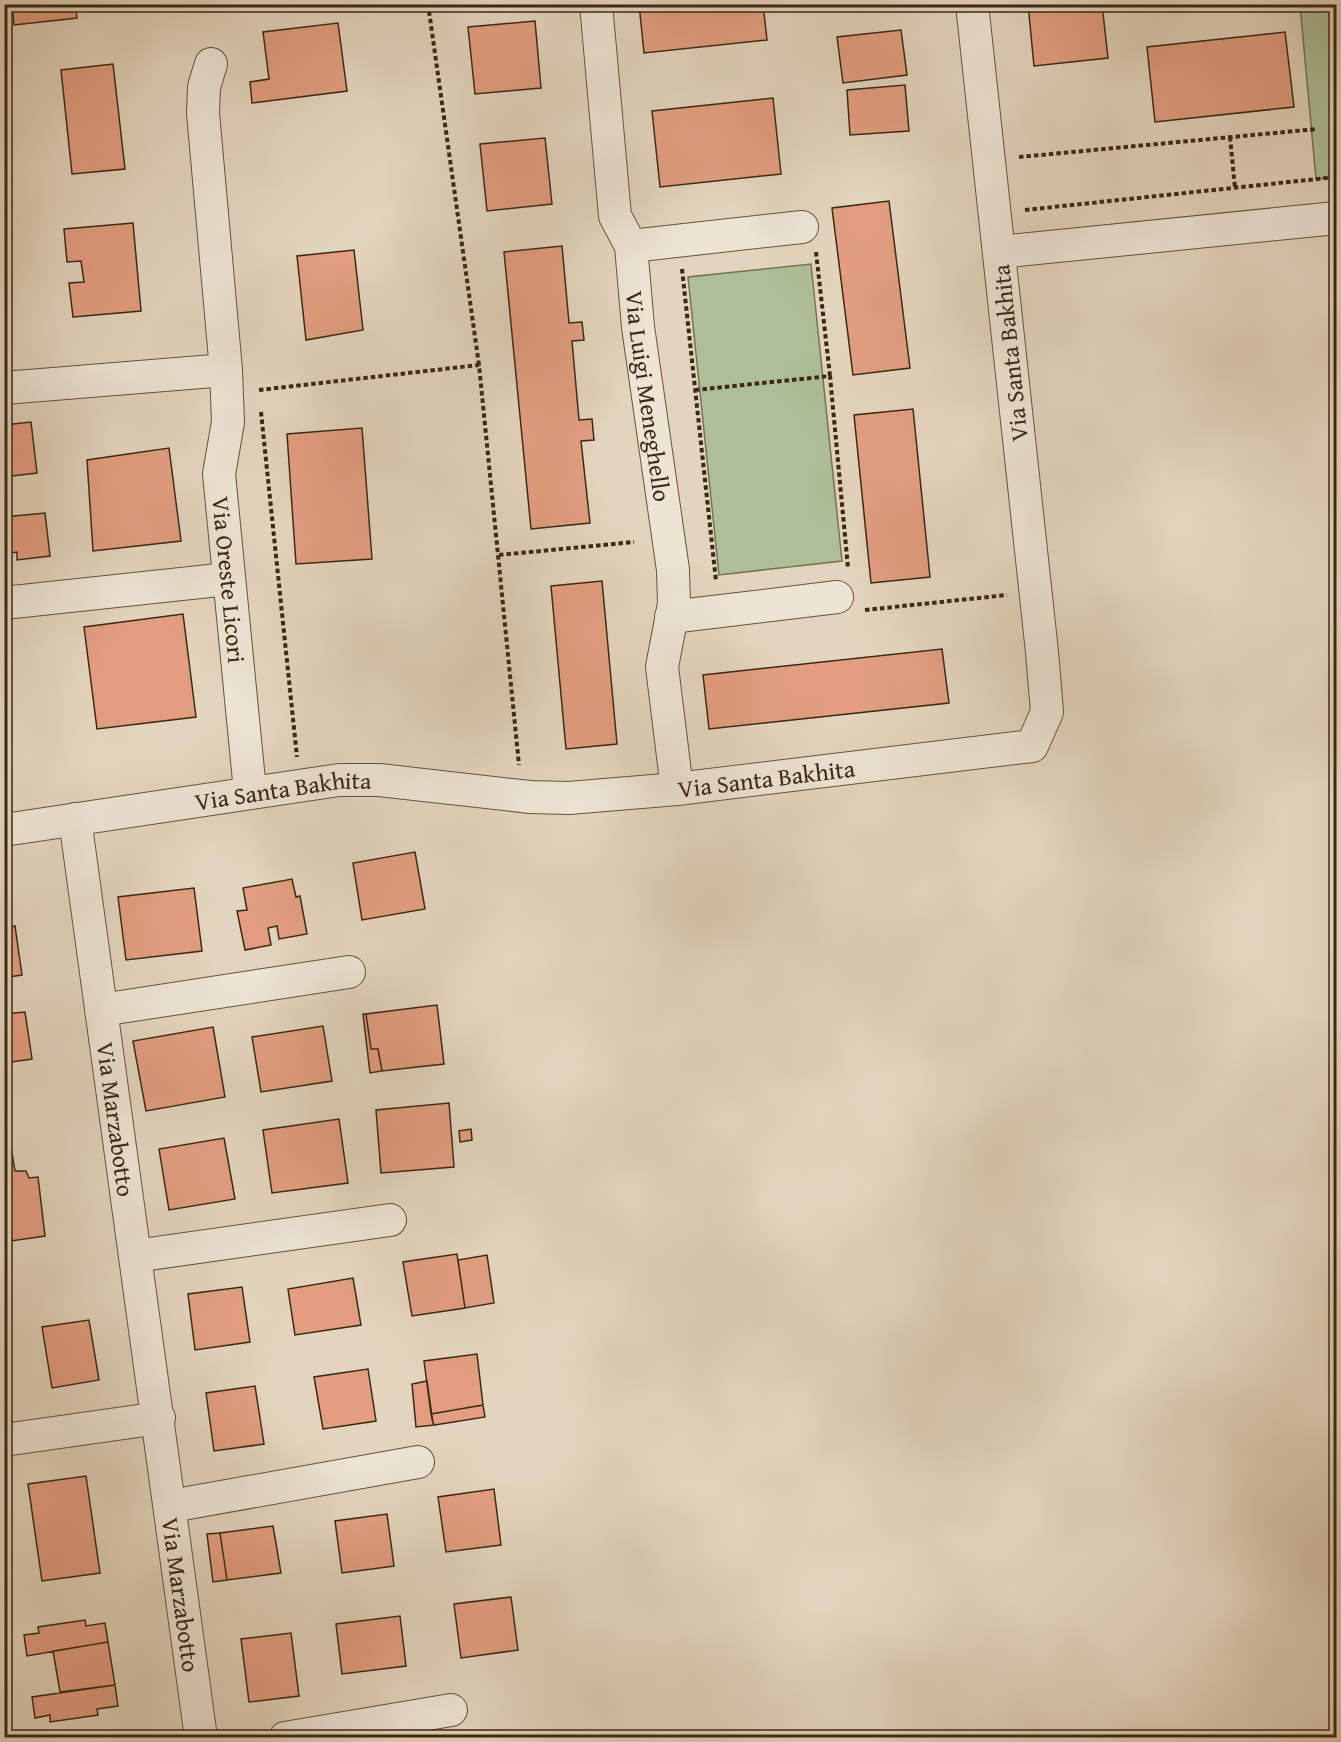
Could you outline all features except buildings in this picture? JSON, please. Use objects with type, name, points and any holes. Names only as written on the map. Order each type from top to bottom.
[{"type":"street","name":"Via Luigi Meneghello","points":[[596,4],[615,216],[631,246],[638,327],[673,570],[674,604],[662,667],[677,789]]},
{"type":"street","name":"Via Santa Bakhita","points":[[4,830],[250,791],[359,779],[550,798],[677,789],[1032,746],[1047,712],[972,4]]},
{"type":"street","name":"Via Oreste Licori","points":[[212,64],[204,87],[203,113],[226,370],[228,422],[219,474],[250,791]]},
{"type":"street","name":"Via Santa Bakhita","points":[[999,252],[1336,218]]},
{"type":"street","points":[[631,246],[809,236]]},
{"type":"street","points":[[4,388],[226,370]]},
{"type":"street","points":[[4,603],[228,579]]},
{"type":"street","points":[[671,617],[850,594]]},
{"type":"street","name":"Via Marzabotto","points":[[75,819],[201,1737]]},
{"type":"street","points":[[100,1011],[349,972]]},
{"type":"street","points":[[135,1256],[390,1220]]},
{"type":"street","points":[[4,1440],[159,1418]]},
{"type":"street","points":[[171,1506],[418,1462]]},
{"type":"street","points":[[285,1737],[451,1710]]},
{"type":"path","points":[[428,4],[479,365],[520,775]]},
{"type":"path","points":[[1335,4],[1336,22]]},
{"type":"path","points":[[1018,150],[1019,159],[1317,129]]},
{"type":"path","points":[[1230,137],[1235,188]]},
{"type":"path","points":[[1021,210],[1336,177]]},
{"type":"path","points":[[809,236],[830,376],[850,594],[1016,594]]},
{"type":"path","points":[[682,268],[716,586]]},
{"type":"path","points":[[260,395],[259,388],[479,365]]},
{"type":"path","points":[[694,390],[830,376]]},
{"type":"path","points":[[260,402],[298,766]]},
{"type":"path","points":[[499,555],[634,542]]},
{"type":"green space","points":[[1300,5],[1336,5],[1336,177],[1316,179]]},
{"type":"green space","points":[[811,264],[842,561],[719,575],[688,277]]}]
